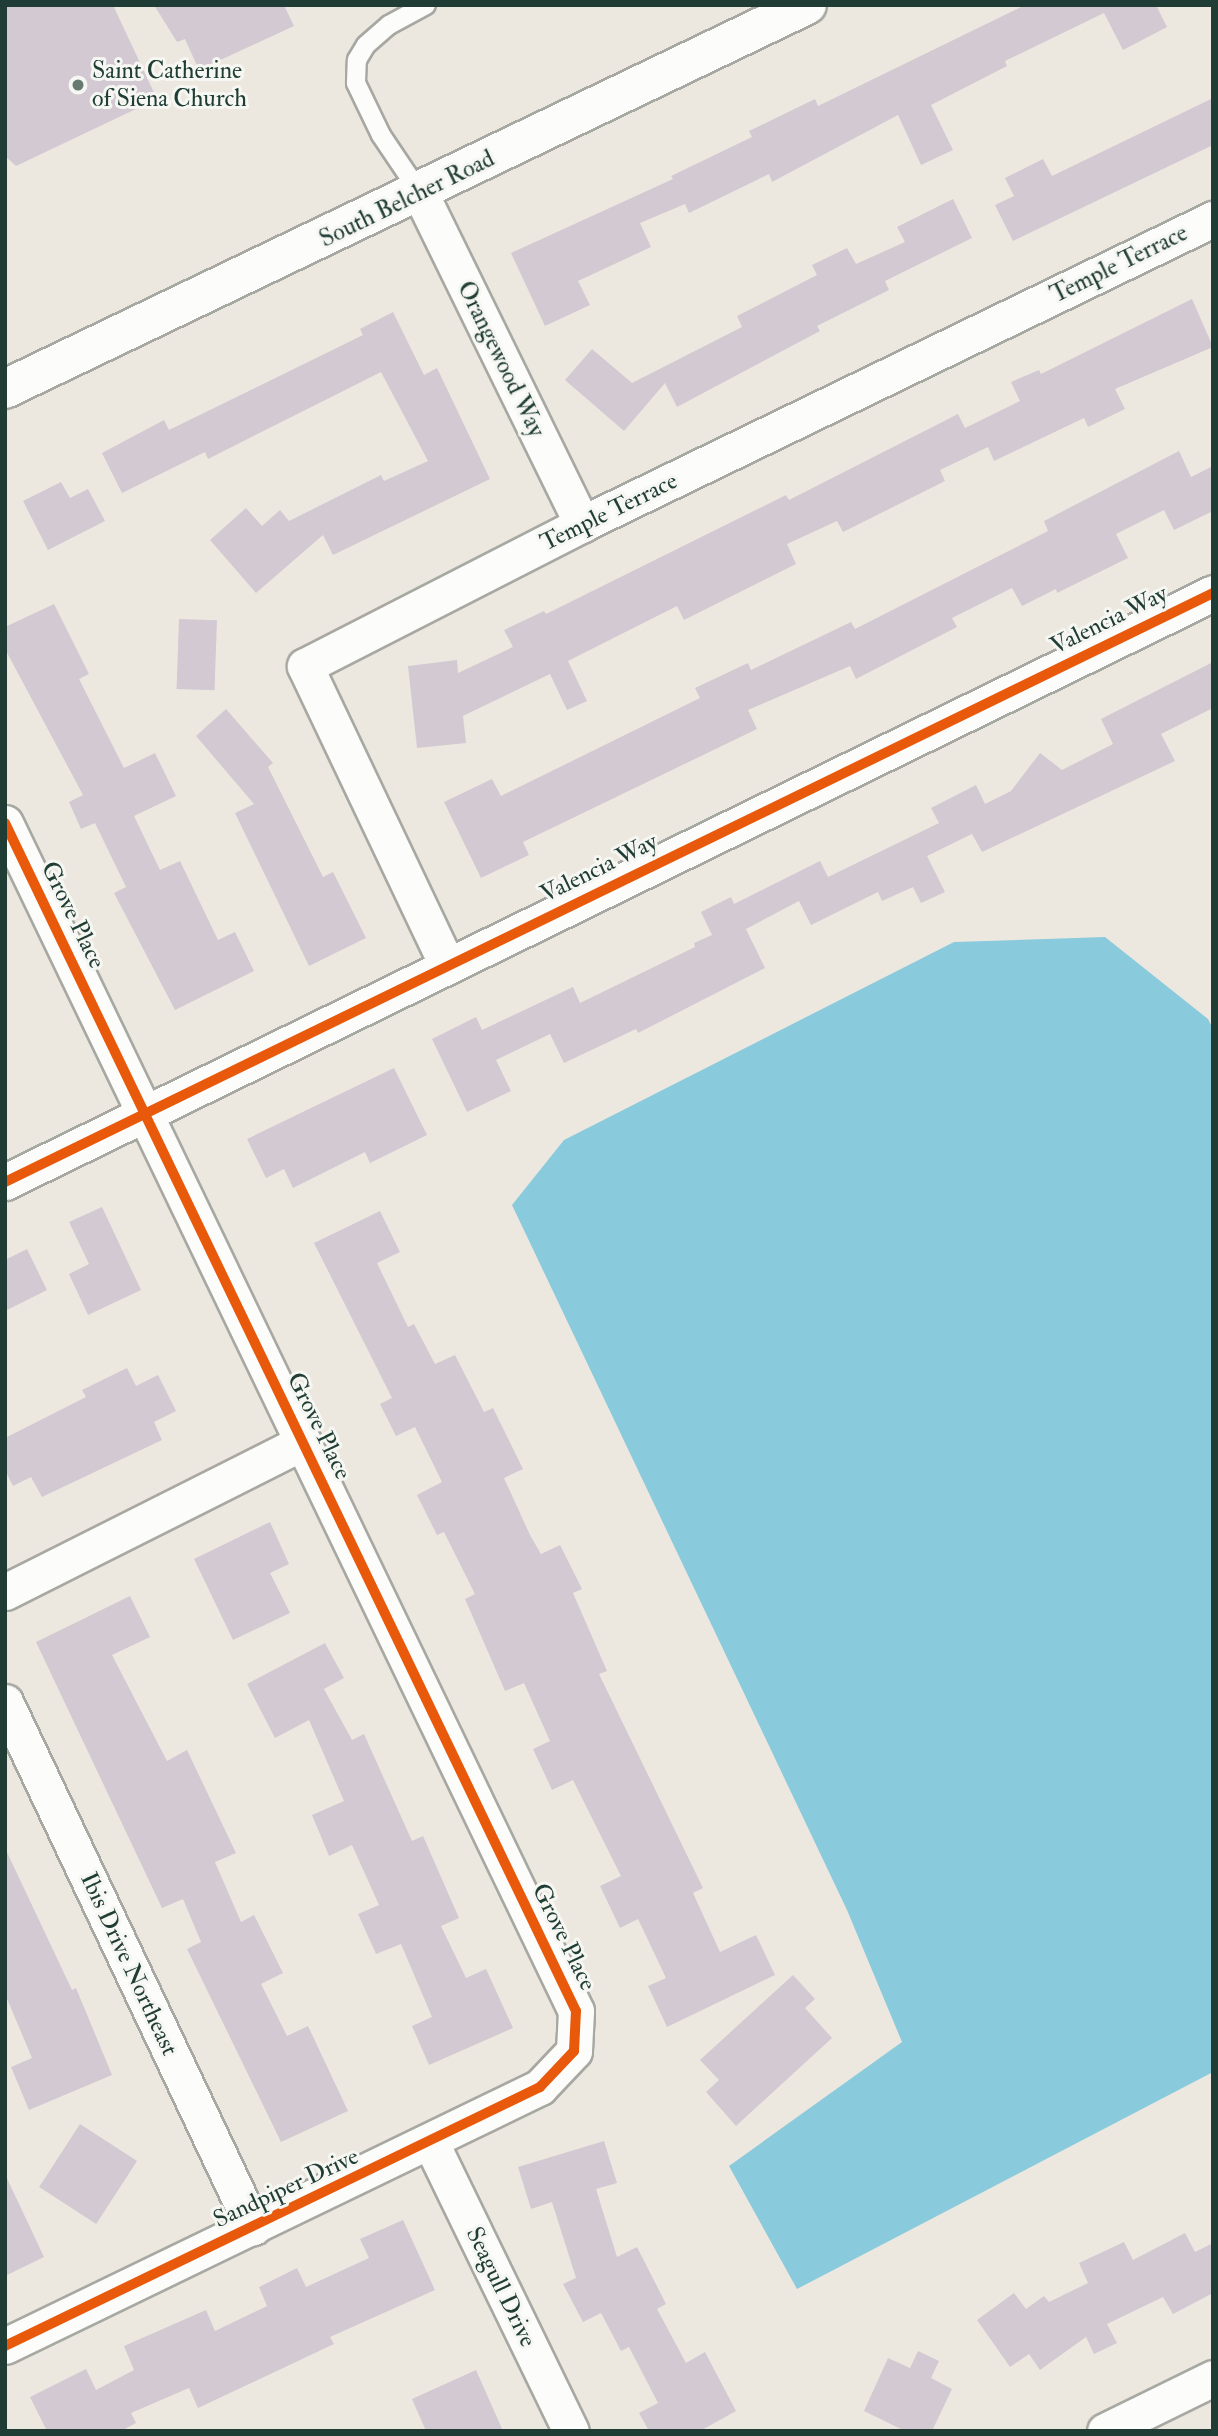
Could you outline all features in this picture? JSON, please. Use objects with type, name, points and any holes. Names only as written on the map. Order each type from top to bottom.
[{"type":"main road","name":"South Belcher Road","points":[[5,389],[420,193],[807,5]]},
{"type":"street","name":"Orangewood Way","points":[[420,193],[582,524]]},
{"type":"street","name":"Temple Terrace","points":[[447,965],[305,666],[582,524],[1213,219]]},
{"type":"street","name":"Valencia Way","points":[[5,1182],[1213,593]]},
{"type":"street","name":"Grove Place","points":[[5,823],[576,2011],[574,2051]]},
{"type":"street","points":[[5,1592],[303,1441]]},
{"type":"street","name":"Ibis Drive Northeast","points":[[5,1702],[253,2227]]},
{"type":"street","name":"Sandpiper Drive","points":[[5,2346],[432,2143],[540,2087],[574,2051]]},
{"type":"street","name":"Seagull Drive","points":[[432,2143],[570,2431]]},
{"type":"street","points":[[1105,2431],[1213,2378]]},
{"type":"lane","points":[[420,193],[382,135],[356,83],[357,60],[366,45],[389,25],[426,5]]},
{"type":"water","points":[[1105,937],[1208,1019],[1213,1029],[1213,2072],[797,2289],[729,2166],[902,2042],[847,1910],[512,1205],[564,1140],[954,942]]},
{"type":"building","name":"Saint Catherine of Siena Church","points":[[5,5],[113,5],[157,99],[16,166],[5,156]]},
{"type":"building","points":[[154,5],[284,5],[294,26],[199,70],[185,39],[177,42]]},
{"type":"building","points":[[1025,5],[1156,5],[1167,27],[1123,50],[1104,13],[1005,61],[1007,66],[931,105],[953,150],[921,165],[898,115],[772,182],[769,174],[689,213],[685,204],[640,223],[651,247],[578,281],[590,305],[545,326],[511,253],[673,179],[671,176],[752,137],[749,131],[815,99],[818,106]]},
{"type":"building","points":[[1213,98],[1213,145],[1013,241],[995,205],[1014,196],[1005,178],[1043,159],[1052,176]]},
{"type":"building","points":[[953,199],[972,238],[885,281],[889,290],[817,326],[820,331],[677,407],[665,383],[624,431],[565,380],[592,349],[632,383],[742,327],[737,316],[817,275],[812,265],[847,248],[856,264],[905,242],[897,227]]},
{"type":"building","points":[[1192,299],[1213,347],[1115,389],[1125,409],[1088,427],[1084,418],[994,461],[988,447],[940,470],[945,481],[843,532],[837,521],[787,544],[796,564],[684,620],[677,606],[568,661],[587,701],[567,710],[550,674],[463,716],[466,743],[417,748],[408,666],[457,660],[458,673],[513,647],[504,630],[544,611],[546,614],[786,495],[789,500],[958,414],[965,428],[1020,401],[1011,382],[1039,370],[1041,374]]},
{"type":"building","points":[[393,312],[424,375],[437,368],[490,479],[333,555],[323,535],[256,593],[210,540],[246,508],[262,526],[280,510],[289,521],[381,475],[384,481],[428,461],[381,372],[208,459],[205,452],[122,493],[102,453],[164,420],[169,430],[363,335],[360,329]]},
{"type":"building","points":[[1179,451],[1191,477],[1213,466],[1213,511],[1174,530],[1164,510],[1116,534],[1128,558],[1057,593],[1056,589],[1022,606],[1012,588],[952,618],[957,627],[856,679],[850,666],[748,710],[757,729],[523,842],[529,855],[481,878],[444,802],[492,779],[501,796],[700,698],[695,688],[748,663],[751,670],[851,622],[855,629],[1048,531],[1044,521]]},
{"type":"building","points":[[61,482],[70,498],[88,489],[105,521],[48,550],[23,501]]},
{"type":"building","points":[[54,604],[89,674],[79,679],[124,768],[155,753],[176,796],[134,816],[160,870],[180,861],[218,940],[235,932],[254,971],[175,1010],[114,893],[126,887],[95,823],[81,829],[69,802],[83,795],[5,649],[5,627]]},
{"type":"building","points":[[179,619],[217,620],[215,690],[177,689]]},
{"type":"building","points":[[1213,662],[1213,708],[1161,734],[1175,761],[982,852],[972,834],[927,856],[945,892],[921,903],[913,887],[882,901],[878,892],[811,925],[799,901],[746,929],[765,968],[638,1033],[636,1029],[564,1063],[550,1034],[496,1060],[511,1091],[467,1112],[432,1039],[476,1017],[482,1030],[573,987],[580,1003],[695,947],[694,943],[712,935],[701,912],[731,897],[734,904],[820,861],[828,877],[939,823],[931,808],[976,785],[985,804],[1011,791],[1040,753],[1062,770],[1113,744],[1101,719]]},
{"type":"building","points":[[226,709],[273,763],[268,767],[323,877],[333,872],[366,938],[309,966],[235,813],[254,804],[196,736]]},
{"type":"building","points":[[394,1068],[427,1135],[370,1163],[365,1152],[293,1188],[284,1169],[266,1178],[247,1139]]},
{"type":"building","points":[[102,1207],[141,1290],[88,1315],[69,1274],[89,1264],[69,1222]]},
{"type":"building","points":[[380,1211],[400,1252],[377,1263],[408,1327],[414,1324],[435,1364],[455,1355],[484,1412],[493,1408],[523,1469],[504,1478],[530,1535],[541,1554],[560,1545],[582,1589],[573,1593],[607,1671],[599,1674],[703,1888],[693,1893],[720,1952],[756,1935],[775,1975],[667,2027],[648,1986],[666,1978],[638,1919],[620,1928],[600,1886],[621,1876],[573,1780],[552,1790],[533,1749],[550,1741],[524,1683],[505,1691],[465,1599],[475,1594],[444,1532],[437,1535],[417,1495],[442,1482],[415,1427],[396,1436],[380,1404],[392,1398],[314,1243]]},
{"type":"building","points":[[27,1249],[47,1290],[5,1311],[5,1260]]},
{"type":"building","points":[[127,1368],[136,1386],[158,1375],[176,1411],[154,1422],[162,1440],[42,1497],[31,1477],[13,1486],[5,1470],[5,1438],[86,1397],[82,1390]]},
{"type":"building","points":[[270,1522],[289,1564],[270,1573],[290,1613],[233,1640],[194,1559]]},
{"type":"building","points":[[130,1596],[150,1637],[112,1655],[167,1761],[187,1750],[236,1853],[215,1862],[241,1922],[254,1915],[283,1973],[261,1984],[287,2036],[308,2026],[348,2111],[281,2142],[187,1949],[201,1942],[183,1899],[162,1908],[36,1642]]},
{"type":"building","points":[[325,1643],[344,1678],[324,1689],[352,1740],[364,1734],[412,1841],[423,1836],[459,1918],[441,1926],[466,1978],[486,1969],[513,2028],[429,2065],[412,2026],[432,2017],[401,1944],[376,1954],[358,1914],[379,1905],[352,1845],[329,1856],[312,1815],[344,1801],[309,1720],[275,1738],[247,1684]]},
{"type":"building","points":[[5,1848],[72,1990],[76,1988],[112,2075],[29,2110],[11,2067],[32,2058],[5,1994]]},
{"type":"building","points":[[793,1975],[815,1999],[805,2008],[832,2038],[736,2126],[706,2092],[719,2080],[700,2060]]},
{"type":"building","points":[[80,2124],[137,2161],[96,2224],[39,2187]]},
{"type":"building","points":[[604,2141],[617,2183],[596,2189],[617,2257],[637,2247],[666,2304],[657,2309],[686,2363],[705,2352],[736,2411],[700,2431],[649,2431],[639,2413],[658,2403],[629,2347],[621,2351],[601,2313],[583,2322],[563,2284],[576,2278],[552,2202],[531,2209],[518,2167]]},
{"type":"building","points":[[5,2174],[44,2257],[5,2276]]},
{"type":"building","points":[[403,2220],[435,2290],[330,2337],[334,2344],[198,2408],[189,2388],[131,2413],[136,2423],[121,2431],[47,2431],[30,2397],[86,2369],[96,2390],[134,2370],[124,2346],[206,2310],[215,2331],[267,2306],[259,2287],[297,2268],[306,2287],[369,2258],[360,2239]]},
{"type":"building","points":[[1185,2233],[1195,2252],[1213,2243],[1213,2293],[1173,2314],[1163,2297],[1107,2324],[1117,2343],[1094,2354],[1086,2337],[1040,2370],[1029,2354],[1010,2367],[977,2320],[1014,2293],[1026,2309],[1044,2296],[1049,2302],[1088,2283],[1079,2263],[1124,2242],[1133,2260]]},
{"type":"building","points":[[918,2351],[939,2361],[931,2378],[952,2389],[932,2431],[905,2431],[864,2411],[888,2358],[910,2368]]},
{"type":"building","points":[[476,2370],[503,2431],[426,2431],[412,2399]]},
{"type":"cycle path","points":[[5,1182],[1213,593]]},
{"type":"cycle path","points":[[5,823],[576,2011],[574,2051],[540,2087],[5,2346]]},
{"type":"place","name":"Saint Catherine of Siena Church","points":[[78,85]]}]
